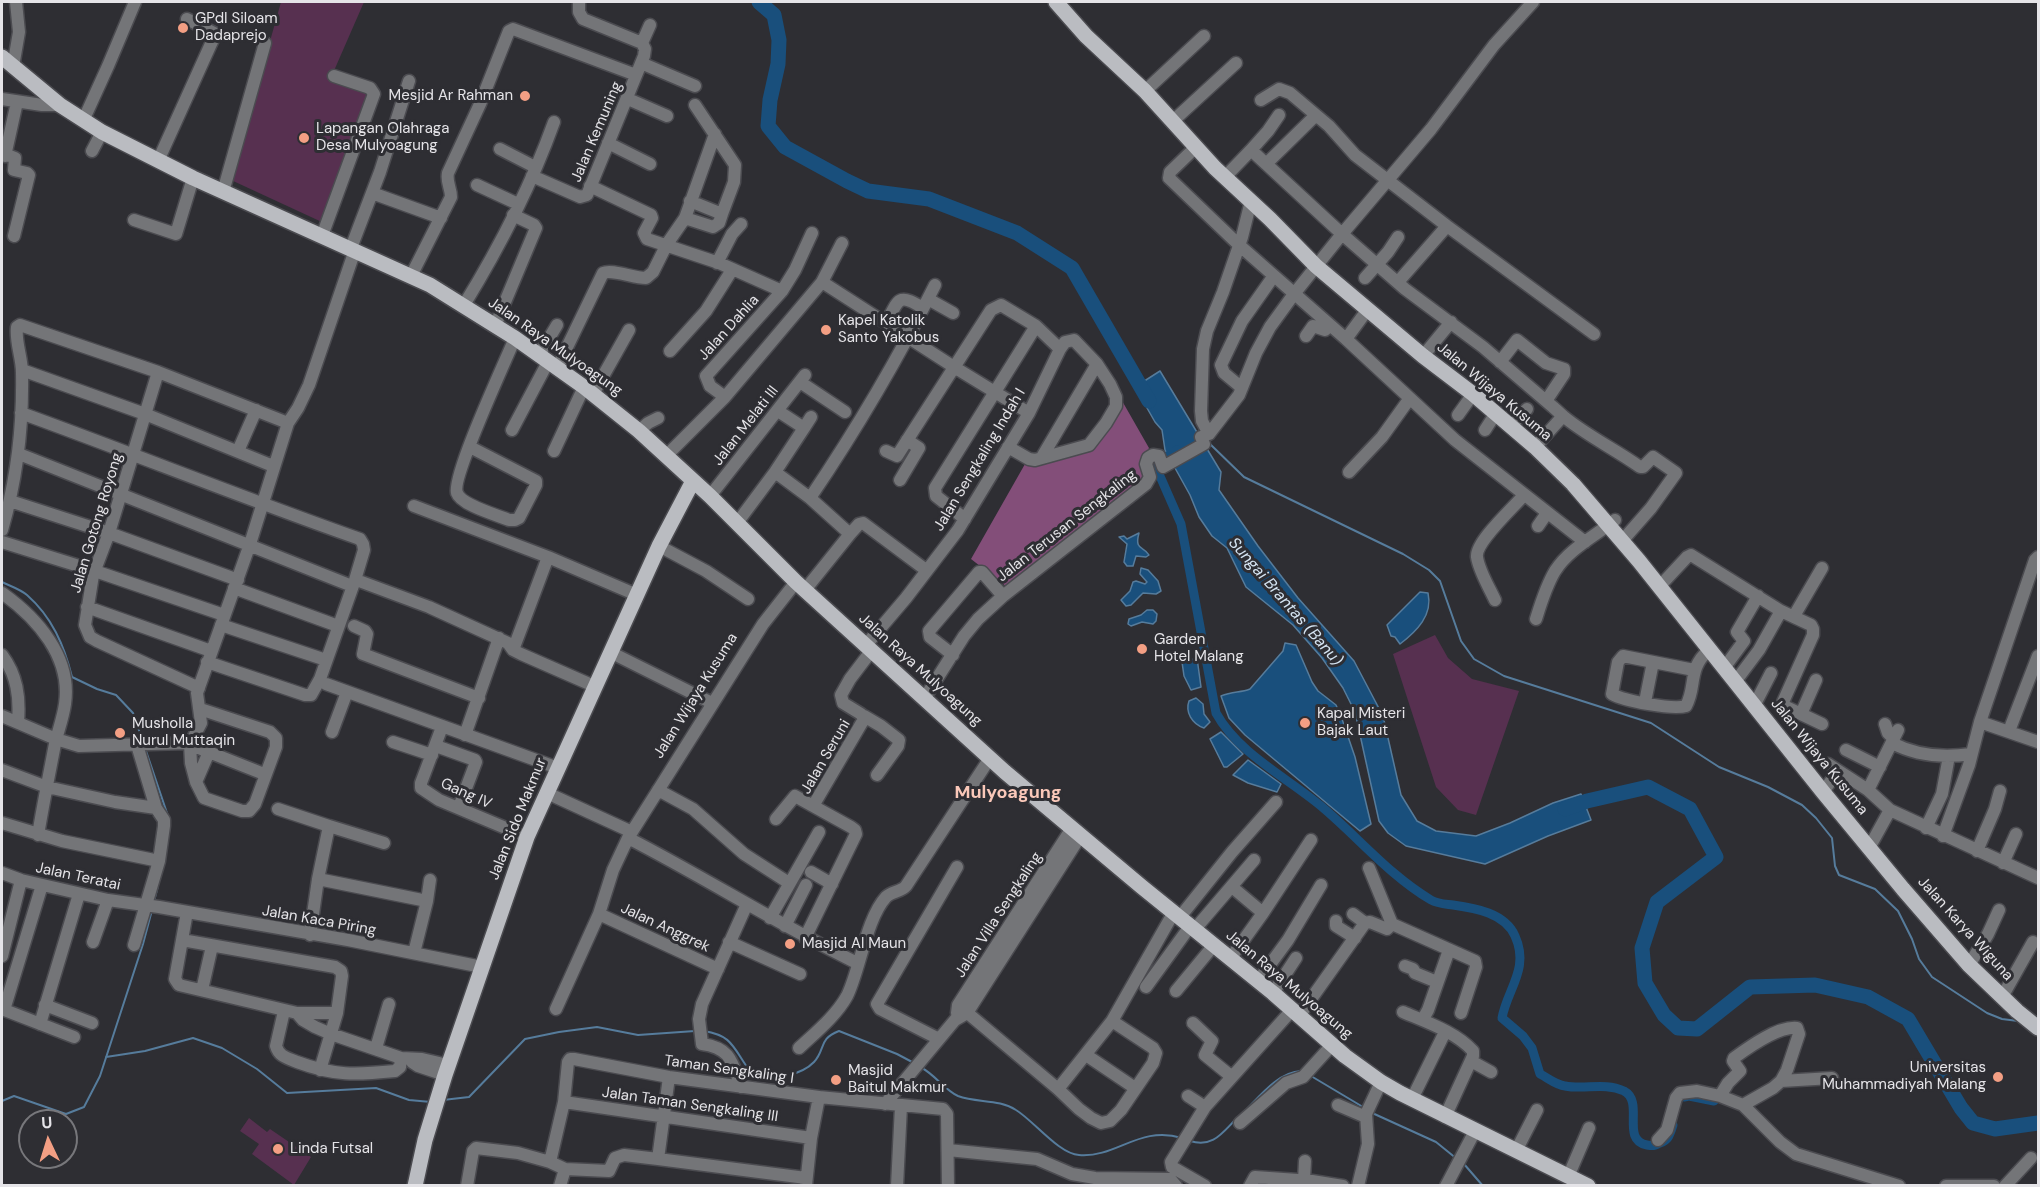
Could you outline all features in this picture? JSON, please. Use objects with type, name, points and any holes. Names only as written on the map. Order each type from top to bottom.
[{"type":"main road","name":"Jalan Wijaya Kusuma","points":[[1056,2],[1086,36],[1145,91],[1225,177],[1316,266],[1511,426],[1612,522],[1622,541],[1735,682],[1758,698],[1823,792],[1869,849]]},
{"type":"main road","name":"Jalan Raya Mulyoagung","points":[[7,62],[60,105],[102,132],[223,192],[411,276],[464,305],[548,362],[639,431],[710,496],[801,586],[990,758],[1273,993],[1332,1045],[1381,1082],[1445,1117],[1579,1183]]},
{"type":"main road","name":"Jalan Sido Makmur","points":[[415,1185],[446,1070],[527,837],[659,546],[693,481]]},
{"type":"main road","name":"Jalan Karya Wiguna","points":[[1869,849],[1969,965],[2030,1022]]},
{"type":"street","points":[[7,62],[17,49],[19,32],[16,2]]},
{"type":"street","points":[[83,121],[135,2]]},
{"type":"street","points":[[579,2],[579,12],[583,19],[642,43]]},
{"type":"street","name":"Jalan Terusan Sengkaling","points":[[924,699],[970,627],[1003,596],[1146,484],[1150,473],[1146,461],[1153,455],[1162,462],[1204,439],[1239,395],[1256,353],[1270,327],[1294,294],[1431,129],[1494,45],[1533,2]]},
{"type":"street","points":[[158,160],[215,36],[214,33],[187,19]]},
{"type":"street","name":"Jalan Kemuning","points":[[533,171],[580,197],[587,195],[628,99],[645,53],[642,43],[650,26]]},
{"type":"street","points":[[411,276],[451,197],[451,188],[447,181],[448,173],[476,113],[509,31],[513,29],[695,86]]},
{"type":"street","points":[[1145,91],[1204,36]]},
{"type":"street","points":[[223,192],[265,43]]},
{"type":"street","points":[[1173,120],[1236,63]]},
{"type":"street","points":[[322,236],[374,94],[370,88],[334,76]]},
{"type":"street","points":[[200,709],[273,734],[276,738],[276,747],[264,774],[255,804],[249,810],[207,800],[196,782],[191,763],[190,744],[201,723],[200,709],[196,699],[209,656],[250,544],[288,423],[309,385],[410,81]]},
{"type":"street","points":[[1260,100],[1276,89],[1286,90],[1334,132],[1354,155],[1594,334]]},
{"type":"street","points":[[2,99],[60,105]]},
{"type":"street","points":[[628,99],[667,116]]},
{"type":"street","points":[[14,236],[28,174],[14,170],[15,158],[5,155],[17,102]]},
{"type":"street","points":[[684,218],[713,227],[719,223],[734,182],[735,165],[695,105]]},
{"type":"street","points":[[1225,177],[1268,131],[1279,115]]},
{"type":"street","points":[[1266,164],[1315,116]]},
{"type":"street","points":[[464,305],[488,266],[554,122]]},
{"type":"street","points":[[93,151],[102,132]]},
{"type":"street","points":[[512,430],[548,362],[603,273],[608,271],[631,278],[646,278],[653,272],[684,218],[715,134]]},
{"type":"street","points":[[608,143],[650,164]]},
{"type":"street","points":[[1196,147],[1170,172],[1169,178],[1273,277],[1346,339],[1455,440],[1585,542]]},
{"type":"street","points":[[500,149],[533,171]]},
{"type":"street","points":[[1251,150],[1398,282],[1584,432],[1640,467],[1653,457],[1676,473],[1651,508],[1622,541]]},
{"type":"street","points":[[134,220],[176,234],[193,178]]},
{"type":"street","points":[[477,184],[515,209],[536,228],[495,326]]},
{"type":"street","points":[[591,186],[650,214],[652,218],[644,233],[645,237],[717,263],[782,291]]},
{"type":"street","points":[[372,193],[441,218]]},
{"type":"street","points":[[690,201],[722,214]]},
{"type":"street","points":[[1204,439],[1201,411],[1203,349],[1207,331],[1239,245],[1251,201]]},
{"type":"street","points":[[717,263],[732,234],[741,224]]},
{"type":"street","points":[[1398,282],[1447,226]]},
{"type":"street","name":"Jalan Dahlia","points":[[725,397],[710,386],[706,376],[782,291],[795,270],[812,233]]},
{"type":"street","points":[[1365,278],[1378,265],[1398,237]]},
{"type":"street","points":[[666,456],[725,397],[822,282],[842,243]]},
{"type":"street","points":[[670,351],[706,311],[732,270]]},
{"type":"street","points":[[1242,388],[1224,373],[1221,365],[1242,321],[1273,277]]},
{"type":"street","points":[[822,282],[994,393],[1029,413]]},
{"type":"street","points":[[810,498],[852,436],[935,285]]},
{"type":"street","points":[[886,323],[898,302],[904,298],[952,313]]},
{"type":"street","points":[[886,451],[896,457],[991,310],[1001,305],[1063,345],[1074,340],[1097,364],[1117,400],[1106,423],[1089,445],[1035,460],[1008,447]]},
{"type":"street","points":[[1346,339],[1368,309]]},
{"type":"street","points":[[1423,356],[1450,322]]},
{"type":"street","points":[[2,530],[19,454],[22,370],[16,335],[17,327],[20,325],[158,372],[288,423]]},
{"type":"street","points":[[548,362],[557,325]]},
{"type":"street","points":[[965,519],[936,496],[935,488],[1036,326]]},
{"type":"street","points":[[1306,336],[1313,326],[1325,330],[1330,326]]},
{"type":"street","points":[[554,452],[588,391],[629,330]]},
{"type":"street","points":[[470,447],[536,481],[519,518],[509,520],[465,502],[457,495],[456,485],[470,447],[515,339]]},
{"type":"street","points":[[1500,362],[1519,340],[1546,363],[1564,369],[1564,374],[1546,401]]},
{"type":"street","name":"Jalan Sengkaling Indah I","points":[[869,647],[965,519],[1029,413],[1063,345]]},
{"type":"street","points":[[1042,457],[1097,364]]},
{"type":"street","points":[[22,370],[145,414],[273,466]]},
{"type":"street","name":"Jalan Gotong Royong","points":[[158,372],[109,533],[95,571],[85,625],[90,637],[199,688]]},
{"type":"street","name":"Jalan Melati III","points":[[710,496],[802,379],[845,412]]},
{"type":"street","points":[[1458,415],[1473,394]]},
{"type":"street","points":[[1349,472],[1382,437],[1410,398]]},
{"type":"street","points":[[1511,426],[1527,409]]},
{"type":"street","points":[[238,452],[256,410]]},
{"type":"street","points":[[737,523],[775,472],[807,422],[778,411]]},
{"type":"street","points":[[21,413],[360,539],[363,544],[364,550],[355,584],[320,679],[312,694],[308,695],[87,607]]},
{"type":"street","points":[[1485,430],[1496,414]]},
{"type":"street","points":[[1535,447],[1563,416]]},
{"type":"street","points":[[639,431],[658,418]]},
{"type":"street","points":[[900,480],[919,448],[907,440]]},
{"type":"street","points":[[19,454],[355,584],[429,607],[499,638],[508,643],[513,650],[594,686]]},
{"type":"street","points":[[775,472],[810,498],[850,534],[859,524],[863,523],[926,570]]},
{"type":"street","points":[[1495,600],[1478,560],[1478,549],[1483,540],[1524,495]]},
{"type":"street","points":[[10,501],[109,533],[338,626]]},
{"type":"street","points":[[414,506],[548,557],[637,595]]},
{"type":"street","points":[[1538,526],[1546,513]]},
{"type":"street","points":[[1536,619],[1556,570],[1568,556],[1612,522]]},
{"type":"street","name":"Jalan Wijaya Kusuma","points":[[556,1009],[599,914],[613,870],[630,835],[763,624],[850,534]]},
{"type":"street","points":[[2,542],[95,571],[326,660]]},
{"type":"street","points":[[659,546],[706,571],[748,599]]},
{"type":"street","points":[[1659,587],[1691,555],[1780,611],[1794,615],[1811,625],[1814,632],[1783,700],[1784,706],[1802,711],[1822,724]]},
{"type":"street","points":[[513,650],[548,557]]},
{"type":"street","points":[[1943,836],[1962,786],[1980,722],[2035,560],[2038,557]]},
{"type":"street","points":[[1794,615],[1822,568]]},
{"type":"street","points":[[953,655],[930,637],[929,631],[979,572],[982,572],[1003,596]]},
{"type":"street","points":[[2,593],[36,622],[57,656],[66,688],[65,703],[38,835]]},
{"type":"street","points":[[1724,668],[1744,641],[1737,632],[1758,596]]},
{"type":"street","points":[[1735,682],[1759,650],[1780,611]]},
{"type":"street","points":[[354,627],[365,630],[367,634],[363,654],[479,698]]},
{"type":"street","points":[[465,735],[499,638]]},
{"type":"street","name":"Jalan Seruni","points":[[805,938],[855,838],[855,830],[813,806],[862,723],[864,716],[843,703],[841,695],[869,647]]},
{"type":"street","points":[[1694,670],[1625,656],[1621,657],[1612,689],[1615,696],[1678,708],[1686,706],[1689,701],[1694,670],[1709,650]]},
{"type":"street","points":[[610,652],[712,703]]},
{"type":"street","points":[[2,655],[17,686],[18,722]]},
{"type":"street","points":[[1645,702],[1653,662]]},
{"type":"street","points":[[2009,731],[2038,662]]},
{"type":"street","points":[[1758,698],[1771,674]]},
{"type":"street","points":[[1802,711],[1816,680]]},
{"type":"street","points":[[327,684],[558,768]]},
{"type":"street","points":[[332,732],[347,692]]},
{"type":"street","points":[[2025,694],[2038,699]]},
{"type":"street","points":[[2,716],[56,739],[80,746],[180,742],[190,744],[264,774]]},
{"type":"street","points":[[864,716],[899,740],[898,746],[876,775]]},
{"type":"street","points":[[1980,722],[2038,742]]},
{"type":"street","points":[[1885,724],[1887,733],[1893,741],[1923,754],[1949,756],[1971,754]]},
{"type":"street","name":"Gang IV","points":[[442,727],[420,785],[421,788],[439,800],[527,837]]},
{"type":"street","points":[[1868,790],[1893,741]]},
{"type":"street","points":[[393,742],[476,761],[459,807]]},
{"type":"street","points":[[134,945],[152,906],[164,820],[156,808],[138,745]]},
{"type":"street","points":[[1846,750],[1880,767]]},
{"type":"street","points":[[196,782],[209,752]]},
{"type":"street","points":[[1926,828],[1942,794],[1949,756]]},
{"type":"street","points":[[799,1048],[825,1024],[846,998],[857,963],[886,896],[906,886],[990,758]]},
{"type":"street","points":[[1823,792],[1833,768],[1868,790],[1890,810],[2038,878]]},
{"type":"street","points":[[2,770],[47,787],[115,802],[156,808]]},
{"type":"street","points":[[658,790],[693,809],[744,854],[789,883]]},
{"type":"street","points":[[1977,851],[2000,791]]},
{"type":"street","points":[[547,793],[630,835],[805,938],[857,963]]},
{"type":"street","points":[[776,819],[795,796],[813,806]]},
{"type":"street","points":[[1058,1089],[1112,1021],[1232,852],[1276,802]]},
{"type":"street","points":[[278,809],[384,843]]},
{"type":"street","points":[[1869,849],[1890,810]]},
{"type":"street","points":[[2,823],[38,835],[159,861]]},
{"type":"street","points":[[310,935],[329,826]]},
{"type":"street","points":[[770,918],[819,832]]},
{"type":"street","name":"Jalan Villa Sengkaling","points":[[885,1104],[910,1077],[963,1009],[1077,832]]},
{"type":"street","points":[[2003,863],[2016,834]]},
{"type":"street","points":[[1230,958],[1311,840]]},
{"type":"street","points":[[1146,987],[1185,921],[1232,887],[1254,860]]},
{"type":"street","points":[[938,1041],[880,1009],[877,1004],[957,867]]},
{"type":"street","points":[[1369,868],[1392,924],[1476,962],[1461,1013]]},
{"type":"street","points":[[811,872],[832,884]]},
{"type":"street","name":"Jalan Teratai","points":[[2,873],[79,894],[152,906]]},
{"type":"street","points":[[318,879],[427,901]]},
{"type":"street","points":[[2,956],[5,926],[21,880]]},
{"type":"street","points":[[414,954],[430,880]]},
{"type":"street","points":[[42,885],[3,1010],[74,1037]]},
{"type":"street","points":[[785,926],[806,885]]},
{"type":"street","points":[[1258,981],[1288,940],[1321,885]]},
{"type":"street","points":[[1232,887],[1263,913]]},
{"type":"street","points":[[40,1024],[79,894]]},
{"type":"street","points":[[93,942],[108,900]]},
{"type":"street","name":"Jalan Anggrek","points":[[741,1087],[731,1059],[723,1049],[702,1044],[699,1019],[702,1004],[747,904]]},
{"type":"street","name":"Jalan Kaca Piring","points":[[152,906],[482,967]]},
{"type":"street","points":[[1969,965],[1988,934],[1998,910]]},
{"type":"street","points":[[187,912],[176,982],[291,1012],[337,1013]]},
{"type":"street","name":"Jalan Anggrek","points":[[599,914],[718,969]]},
{"type":"street","points":[[1353,914],[1365,923],[1371,922],[1387,929],[1392,924]]},
{"type":"street","points":[[1336,921],[1336,926],[1355,939]]},
{"type":"street","points":[[1205,1185],[1172,1166],[1185,1138],[1205,1107],[1295,1013],[1355,939],[1365,923]]},
{"type":"street","points":[[182,940],[339,969],[342,976],[337,1013],[320,1070]]},
{"type":"street","points":[[729,942],[800,974]]},
{"type":"street","points":[[2002,997],[2033,942]]},
{"type":"street","points":[[1176,991],[1214,945]]},
{"type":"street","points":[[202,990],[212,946]]},
{"type":"street","points":[[1423,1020],[1449,950]]},
{"type":"street","points":[[1273,993],[1296,958]]},
{"type":"street","points":[[1405,966],[1437,982]]},
{"type":"street","points":[[376,1048],[389,1004]]},
{"type":"street","points":[[45,1005],[92,1023]]},
{"type":"street","points":[[963,1009],[1091,1118],[1105,1123],[1121,1110],[1153,1063],[1155,1051],[1112,1021]]},
{"type":"street","points":[[291,1012],[315,1028],[331,1034],[405,1058],[422,1059],[446,1070]]},
{"type":"street","points":[[291,1012],[276,1041],[278,1052],[284,1057],[320,1070],[346,1075],[395,1071],[405,1058]]},
{"type":"street","points":[[1403,1012],[1445,1032],[1491,1072]]},
{"type":"street","points":[[1193,1023],[1212,1039],[1213,1042],[1205,1055],[1232,1077]]},
{"type":"street","points":[[1720,1096],[1728,1083],[1740,1071],[1733,1061],[1734,1058],[1777,1032],[1797,1028],[1799,1035],[1787,1070],[1780,1081],[1773,1088],[1743,1105]]},
{"type":"street","points":[[1412,1098],[1445,1032]]},
{"type":"street","points":[[1240,1123],[1286,1083],[1303,1077],[1332,1045]]},
{"type":"street","points":[[1086,1055],[1135,1088]]},
{"type":"street","points":[[1445,1117],[1472,1056]]},
{"type":"street","name":"Taman Sengkaling I","points":[[564,1102],[570,1059],[741,1087],[945,1110],[948,1114],[948,1150]]},
{"type":"street","points":[[664,1159],[663,1116],[669,1077]]},
{"type":"street","points":[[1780,1081],[1832,1078]]},
{"type":"street","points":[[1358,1185],[1368,1144],[1367,1113],[1381,1082]]},
{"type":"street","points":[[1658,1140],[1667,1130],[1673,1104],[1680,1093],[1697,1091],[1720,1096],[1743,1105],[1796,1154],[1899,1185]]},
{"type":"street","points":[[1188,1096],[1205,1107]]},
{"type":"street","points":[[466,1185],[473,1150],[476,1148],[518,1153],[565,1169],[609,1171],[615,1158],[624,1155],[664,1159],[806,1182],[819,1097]]},
{"type":"street","points":[[550,1162],[564,1102]]},
{"type":"street","name":"Jalan Taman Sengkaling III","points":[[564,1102],[811,1138]]},
{"type":"street","points":[[1338,1105],[1367,1113]]},
{"type":"street","points":[[897,1185],[901,1106]]},
{"type":"street","points":[[1516,1151],[1537,1110]]},
{"type":"street","points":[[1579,1183],[1589,1128]]},
{"type":"street","points":[[1446,1185],[1475,1131]]},
{"type":"street","points":[[948,1185],[948,1150],[1037,1159],[1072,1174],[1095,1178],[1170,1179],[1176,1185]]},
{"type":"street","points":[[2005,1185],[2031,1158]]},
{"type":"street","points":[[1305,1161],[1309,1182]]},
{"type":"street","points":[[560,1185],[565,1169]]},
{"type":"street","points":[[1250,1185],[1255,1177],[1335,1185]]},
{"type":"street","points":[[1946,1185],[1994,1185]]},
{"type":"shaded area","points":[[281,2],[364,2],[333,73],[369,91],[324,223],[231,180]]},
{"type":"shaded area","points":[[1121,399],[1149,448],[1144,458],[1145,480],[1007,587],[971,559],[1025,464],[1079,454]]},
{"type":"shaded area","points":[[1435,635],[1448,658],[1472,679],[1519,691],[1476,815],[1458,810],[1436,787],[1393,654]]},
{"type":"shaded area","name":"Linda Futsal","points":[[249,1118],[267,1132],[270,1129],[311,1157],[294,1185],[252,1154],[259,1144],[240,1131]]},
{"type":"water","points":[[1160,371],[1221,472],[1219,490],[1298,598],[1354,661],[1383,716],[1401,795],[1417,821],[1436,831],[1476,836],[1553,803],[1581,794],[1591,820],[1485,864],[1406,846],[1388,833],[1379,821],[1355,712],[1343,688],[1322,658],[1293,625],[1246,587],[1227,548],[1212,536],[1199,517],[1190,495],[1165,450],[1162,430],[1135,387]]},
{"type":"water","points":[[1139,533],[1138,543],[1149,555],[1136,556],[1133,566],[1127,566],[1124,562],[1127,544],[1119,537],[1124,536],[1127,539]]},
{"type":"water","points":[[1141,568],[1148,570],[1158,581],[1161,591],[1156,594],[1143,593],[1131,605],[1126,606],[1121,600],[1130,591],[1133,582],[1145,584],[1147,582],[1140,574]]},
{"type":"water","points":[[1420,592],[1428,593],[1426,615],[1418,628],[1400,644],[1395,637],[1391,636],[1387,625]]},
{"type":"water","points":[[1147,610],[1153,610],[1157,614],[1153,624],[1142,622],[1131,626],[1128,624],[1129,619]]},
{"type":"water","points":[[1285,643],[1296,645],[1312,682],[1318,691],[1336,705],[1342,719],[1355,757],[1371,824],[1360,831],[1245,735],[1229,718],[1221,696],[1250,689],[1283,651]]},
{"type":"water","points":[[1197,658],[1201,687],[1191,690],[1184,676],[1182,662]]},
{"type":"water","points":[[1196,698],[1203,704],[1204,714],[1210,722],[1204,728],[1193,721],[1189,713],[1189,701]]},
{"type":"water","points":[[1221,732],[1243,754],[1227,767],[1224,767],[1210,739]]},
{"type":"water","points":[[1248,760],[1281,784],[1277,792],[1248,783],[1233,775]]},
{"type":"waterway","name":"Sungai Brantas (Banu)","points":[[759,2],[774,15],[779,40],[778,64],[770,100],[768,126],[785,147],[868,191],[929,199],[1017,233],[1072,268],[1149,401]]},
{"type":"waterway","points":[[1209,443],[1244,477],[1403,554],[1429,570],[1440,581],[1461,641],[1474,659],[1504,676],[1651,723],[1719,767],[1768,787],[1802,805],[1832,838],[1835,866],[1839,875],[1875,889],[1898,911],[1919,959],[1932,977],[1987,1013],[2002,1019],[2018,1021]]},
{"type":"waterway","points":[[1177,450],[1158,462],[1156,467],[1181,524],[1216,713],[1225,727],[1264,764],[1321,806],[1387,867],[1416,890],[1436,902],[1488,913],[1510,928],[1519,948],[1520,959],[1519,969],[1502,1018],[1523,1036],[1532,1048],[1540,1074],[1562,1085],[1609,1087],[1624,1091],[1633,1103],[1633,1129],[1639,1142],[1655,1145],[1669,1136],[1673,1125]]},
{"type":"waterway","points":[[2,582],[24,593],[50,622],[61,643],[72,677],[116,695],[133,713],[142,739]]},
{"type":"waterway","points":[[145,748],[168,816]]},
{"type":"waterway","name":"Sungai Brantas (Banu)","points":[[1565,809],[1587,801],[1648,787],[1690,809],[1716,857],[1657,902],[1642,948],[1645,983],[1664,1015],[1678,1028],[1697,1029],[1750,987],[1815,985],[1868,997],[1908,1019],[1961,1108],[1973,1123],[1995,1129],[2038,1123]]},
{"type":"waterway","points":[[154,901],[158,886]]},
{"type":"waterway","points":[[2,1101],[14,1096],[66,1114],[84,1107],[100,1076],[152,910]]},
{"type":"waterway","points":[[443,1100],[469,1097],[525,1039],[597,1027],[638,1035],[695,1031]]},
{"type":"waterway","points":[[704,1031],[725,1038],[737,1051],[752,1074],[759,1078],[776,1078],[794,1074],[809,1066],[818,1057],[828,1037],[839,1031],[914,1063]]},
{"type":"waterway","points":[[106,1057],[145,1051],[193,1038],[222,1048],[257,1069],[287,1093],[376,1088],[409,1100],[431,1102]]},
{"type":"waterway","points":[[922,1068],[958,1096],[1002,1104],[1016,1110],[1055,1143],[1071,1153],[1093,1155],[1153,1136],[1167,1135],[1182,1138]]},
{"type":"waterway","points":[[1244,1112],[1277,1080],[1293,1072],[1301,1071]]},
{"type":"waterway","points":[[1311,1076],[1363,1107]]},
{"type":"waterway","points":[[1684,1097],[1714,1101]]},
{"type":"waterway","points":[[1370,1112],[1436,1142],[1457,1159]]},
{"type":"waterway","points":[[1190,1141],[1198,1143],[1211,1141],[1222,1134],[1237,1118]]},
{"type":"waterway","points":[[1464,1164],[1483,1186]]},
{"type":"place","name":"GPdI Siloam Dadaprejo","points":[[183,28]]},
{"type":"place","name":"Mesjid Ar Rahman","points":[[525,96]]},
{"type":"place","name":"Lapangan Olahraga Desa Mulyoagung","points":[[304,138]]},
{"type":"place","name":"Kapel Katolik Santo Yakobus","points":[[826,330]]},
{"type":"place","name":"Garden Hotel Malang","points":[[1142,649]]},
{"type":"place","name":"Kapal Misteri Bajak Laut","points":[[1305,723]]},
{"type":"place","name":"Musholla Nurul Muttaqin","points":[[120,733]]},
{"type":"place","name":"Masjid Al Maun","points":[[790,944]]},
{"type":"place","name":"Universitas Muhammadiyah Malang","points":[[1998,1077]]},
{"type":"place","name":"Masjid Baitul Makmur","points":[[836,1080]]},
{"type":"place","name":"Linda Futsal","points":[[278,1149]]},
{"type":"district","name":"Mulyoagung","points":[[1008,793]]}]
